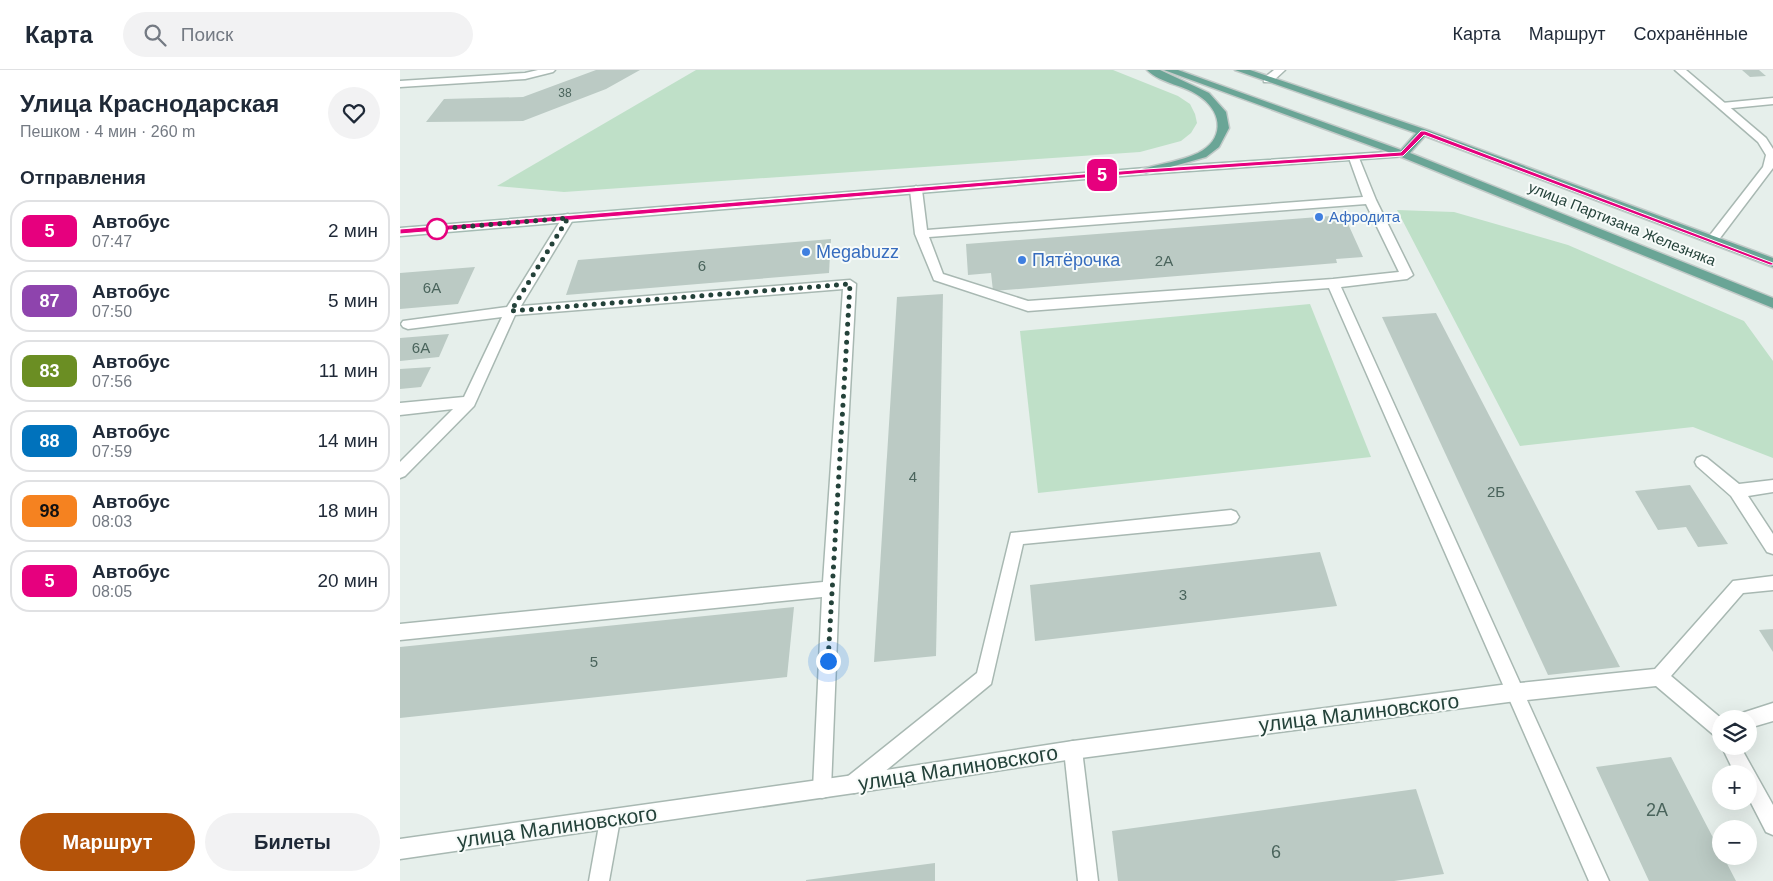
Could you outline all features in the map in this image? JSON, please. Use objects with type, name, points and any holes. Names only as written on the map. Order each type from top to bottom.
[{"type":"main road","points":[[1146,171],[1202,155],[1215,145],[1224,128],[1221,112],[1205,95],[1152,70]]},
{"type":"main road","name":"улица Партизана Железняка","points":[[1169,70],[1403,154],[1773,303]]},
{"type":"main road","name":"улица Партизана Железняка","points":[[1240,70],[1423,132],[1773,263]]},
{"type":"main road","points":[[1403,154],[1423,132]]},
{"type":"street","points":[[400,84],[525,76],[550,70]]},
{"type":"street","points":[[1268,80],[1280,70]]},
{"type":"street","points":[[1680,70],[1762,140],[1772,155],[1768,167],[1712,239]]},
{"type":"street","points":[[1722,106],[1773,100]]},
{"type":"street","points":[[400,232],[1146,171],[1403,154]]},
{"type":"street","points":[[916,190],[917,214],[921,234],[938,277],[1028,306],[1333,284],[1407,275],[1370,200],[1354,158]]},
{"type":"street","points":[[921,234],[1370,200]]},
{"type":"street","points":[[400,472],[469,402],[511,311],[568,218]]},
{"type":"street","points":[[408,324],[511,311],[850,284],[831,588],[822,789]]},
{"type":"street","points":[[1333,284],[1600,881]]},
{"type":"street","points":[[400,408],[469,402]]},
{"type":"street","points":[[1702,462],[1736,490],[1773,547]]},
{"type":"street","points":[[1736,490],[1773,486]]},
{"type":"street","points":[[854,784],[985,678],[1018,538],[1231,517]]},
{"type":"street","points":[[1712,721],[1659,677],[1739,586],[1773,582]]},
{"type":"street","points":[[400,632],[831,588]]},
{"type":"street","name":"улица Малиновского","points":[[400,849],[822,789],[1073,750],[1516,692],[1659,677]]},
{"type":"street","points":[[1757,716],[1773,712]]},
{"type":"street","points":[[1073,750],[1088,881]]},
{"type":"street","points":[[1757,795],[1773,825]]},
{"type":"street","points":[[599,881],[610,820]]},
{"type":"green space","points":[[696,70],[1113,70],[1178,96],[1190,104],[1197,123],[1191,133],[1181,141],[1140,152],[564,192],[497,186]]},
{"type":"green space","points":[[1397,210],[1454,212],[1568,245],[1744,321],[1773,361],[1773,458],[1693,427],[1520,446]]},
{"type":"green space","points":[[1310,304],[1371,457],[1038,493],[1020,331]]},
{"type":"building","points":[[596,70],[640,70],[606,89],[523,121],[426,122],[444,99],[523,97]]},
{"type":"building","points":[[1742,70],[1759,70],[1766,76],[1750,77]]},
{"type":"building","points":[[1344,215],[1363,257],[1336,259],[1337,263],[993,291],[991,273],[968,275],[966,244]]},
{"type":"building","points":[[831,239],[829,273],[566,295],[578,260]]},
{"type":"building","points":[[475,267],[458,304],[400,309],[400,273]]},
{"type":"building","points":[[943,294],[936,656],[874,662],[897,297]]},
{"type":"building","points":[[1436,313],[1620,667],[1548,675],[1382,317]]},
{"type":"building","points":[[449,334],[439,357],[400,361],[400,338]]},
{"type":"building","points":[[431,367],[421,387],[400,389],[400,369]]},
{"type":"building","points":[[1690,485],[1728,544],[1698,547],[1686,527],[1658,530],[1635,491]]},
{"type":"building","points":[[1320,552],[1337,606],[1035,641],[1030,585]]},
{"type":"building","points":[[794,607],[787,677],[400,718],[400,647]]},
{"type":"building","points":[[1773,629],[1773,652],[1759,630]]},
{"type":"building","points":[[1671,757],[1712,836],[1712,865],[1728,865],[1736,881],[1649,881],[1596,767]]},
{"type":"building","points":[[1416,789],[1444,874],[1394,881],[1118,881],[1112,831]]},
{"type":"building","points":[[935,863],[935,881],[806,881],[806,880]]},
{"type":"bus line","name":"5","points":[[400,232],[1146,171],[1403,154],[1423,132],[1773,263]]},
{"type":"place","name":"Афродита","points":[[1319,217]]},
{"type":"place","name":"Megabuzz","points":[[806,252]]},
{"type":"place","name":"Пятёрочка","points":[[1022,260]]},
{"type":"route","points":[[437,229],[568,218],[511,311],[850,284],[828,661]]}]
